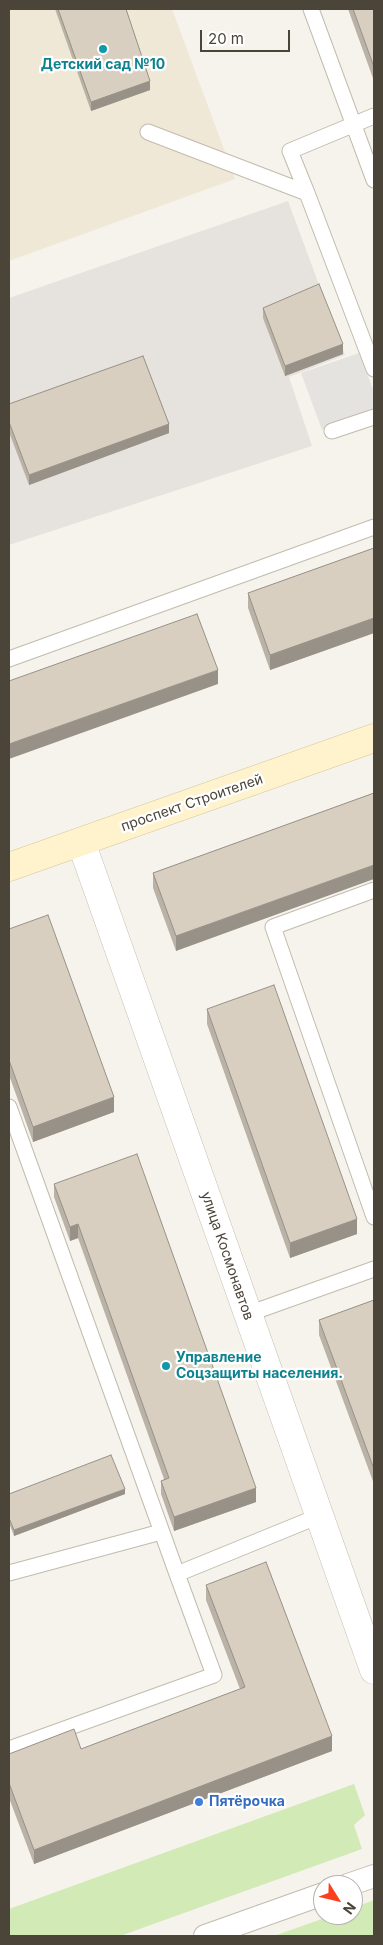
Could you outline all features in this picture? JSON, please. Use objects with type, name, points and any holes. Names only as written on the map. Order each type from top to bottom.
[{"type":"main road","name":"проспект Строителей","points":[[9,868],[374,738]]},
{"type":"street","name":"улица Космонавтов","points":[[82,842],[374,1670]]},
{"type":"street","points":[[205,1936],[313,1898]]},
{"type":"lane","points":[[311,9],[374,180]]},
{"type":"lane","points":[[374,116],[290,151],[374,369]]},
{"type":"lane","points":[[148,132],[307,193]]},
{"type":"lane","points":[[332,431],[374,417]]},
{"type":"lane","points":[[9,659],[374,527]]},
{"type":"lane","points":[[374,890],[273,927],[374,1217]]},
{"type":"lane","points":[[9,1107],[214,1676],[9,1749]]},
{"type":"lane","points":[[248,1314],[374,1268]]},
{"type":"lane","points":[[177,1574],[319,1516]]},
{"type":"lane","points":[[9,1573],[161,1532]]},
{"type":"shaded area","points":[[9,9],[172,9],[235,179],[9,261]]},
{"type":"shaded area","points":[[288,201],[345,355],[289,377],[312,446],[9,545],[9,298]]},
{"type":"shaded area","points":[[359,353],[374,392],[374,411],[322,430],[301,373]]},
{"type":"green space","points":[[354,1784],[365,1815],[354,1825],[362,1849],[120,1936],[9,1936],[9,1909]]},
{"type":"green space","points":[[374,1900],[374,1936],[274,1936],[313,1922],[313,1925],[363,1925],[363,1904]]},
{"type":"building","name":"Детский сад №10","points":[[58,9],[126,9],[150,81],[91,102]]},
{"type":"building","points":[[353,9],[374,9],[374,67]]},
{"type":"building","points":[[319,284],[343,344],[285,366],[263,308]]},
{"type":"building","points":[[143,356],[169,424],[29,475],[9,422],[9,404]]},
{"type":"building","points":[[374,548],[374,618],[270,655],[248,593]]},
{"type":"building","points":[[197,614],[218,670],[9,744],[9,681]]},
{"type":"building","points":[[374,793],[374,865],[176,936],[153,873]]},
{"type":"building","points":[[48,915],[114,1097],[33,1127],[9,1060],[9,929]]},
{"type":"building","points":[[274,985],[357,1219],[290,1243],[207,1009]]},
{"type":"building","name":"Управление Соцзащиты населения.","points":[[137,1154],[256,1488],[174,1517],[161,1481],[169,1478],[78,1224],[70,1227],[54,1184]]},
{"type":"building","points":[[374,1300],[374,1469],[319,1320]]},
{"type":"building","points":[[111,1455],[125,1489],[14,1530],[9,1518],[9,1494]]},
{"type":"building","points":[[266,1562],[332,1736],[34,1850],[9,1783],[9,1754],[74,1729],[81,1749],[245,1687],[206,1585]]},
{"type":"place","name":"Детский сад №10","points":[[103,49]]},
{"type":"place","name":"Управление Соцзащиты населения.","points":[[166,1366]]},
{"type":"place","name":"Пятёрочка","points":[[199,1802]]}]
